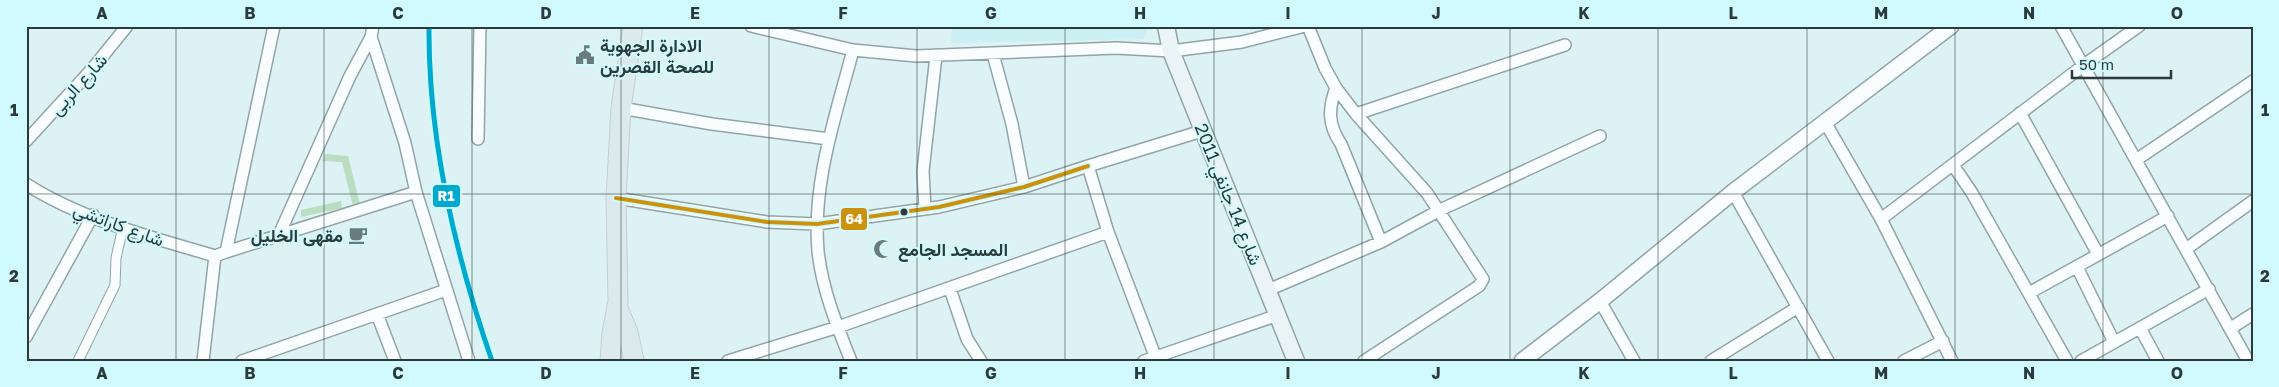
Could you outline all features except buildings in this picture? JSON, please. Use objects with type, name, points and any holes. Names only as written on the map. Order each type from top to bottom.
[{"type":"main road","points":[[610,361],[612,333],[617,306],[616,198],[620,108],[633,26]]},
{"type":"main road","name":"شارع 14 جانفي 2011","points":[[1166,26],[1171,51],[1202,131],[1296,361]]},
{"type":"main road","points":[[617,306],[628,332],[634,361]]},
{"type":"street","name":"شارع الربى","points":[[26,140],[93,68],[127,26]]},
{"type":"street","points":[[226,252],[274,26]]},
{"type":"street","points":[[478,139],[480,26]]},
{"type":"street","points":[[751,26],[853,50],[936,56],[1116,48],[1171,51],[1242,42],[1306,26],[1324,68],[1336,88],[1356,114],[1440,210],[1480,272],[1482,282],[1479,286],[1364,361]]},
{"type":"street","points":[[1522,361],[1600,301],[1733,192],[1951,26]]},
{"type":"street","points":[[2061,26],[2248,361]]},
{"type":"street","points":[[1881,219],[2084,65],[2139,26]]},
{"type":"street","points":[[278,236],[350,76],[372,32]]},
{"type":"street","points":[[372,32],[405,143],[416,192],[469,361]]},
{"type":"street","points":[[1356,114],[1565,45]]},
{"type":"street","points":[[851,361],[838,328],[818,253],[817,224],[818,199],[829,140],[853,50]]},
{"type":"street","points":[[993,54],[1012,124],[1024,187]]},
{"type":"street","points":[[926,209],[924,163],[936,56]]},
{"type":"street","points":[[2136,160],[2253,81]]},
{"type":"street","points":[[1336,88],[1330,119],[1333,132],[1341,144],[1381,242]]},
{"type":"street","points":[[620,108],[712,124],[829,140]]},
{"type":"street","points":[[2020,113],[2098,254]]},
{"type":"street","points":[[1825,122],[1881,219],[1952,361]]},
{"type":"street","points":[[616,198],[768,222],[817,224],[926,209],[1024,187],[1202,131]]},
{"type":"street","points":[[1268,290],[1381,242],[1440,210],[1600,136]]},
{"type":"street","points":[[1953,165],[1972,193],[2067,361]]},
{"type":"street","points":[[1088,166],[1108,232],[1152,359],[1278,315]]},
{"type":"street","name":"شارع كاراتشي","points":[[26,184],[45,196],[123,227],[214,256]]},
{"type":"street","points":[[203,361],[214,256],[416,192]]},
{"type":"street","points":[[1733,192],[1828,361]]},
{"type":"street","points":[[2186,249],[2253,201]]},
{"type":"street","points":[[26,337],[93,215]]},
{"type":"street","points":[[2028,293],[2168,216]]},
{"type":"street","points":[[78,361],[115,285],[118,244],[123,227]]},
{"type":"street","points":[[728,361],[838,328],[1108,232]]},
{"type":"street","points":[[2077,267],[2114,342]]},
{"type":"street","points":[[950,289],[967,339],[981,361]]},
{"type":"street","points":[[2081,361],[2209,289]]},
{"type":"street","points":[[242,361],[446,290]]},
{"type":"street","points":[[1600,301],[1634,361]]},
{"type":"street","points":[[1711,361],[1798,307]]},
{"type":"street","points":[[377,314],[394,361]]},
{"type":"street","points":[[2231,328],[2253,314]]},
{"type":"street","points":[[2140,328],[2158,361]]},
{"type":"street","points":[[1904,361],[1943,341]]},
{"type":"shaded area","points":[[952,26],[1148,26],[1148,28],[1143,39],[951,43]]},
{"type":"green space","points":[[325,154],[348,156],[360,204],[353,206],[342,162],[322,161]]},
{"type":"green space","points":[[341,201],[342,208],[301,217],[301,210]]},
{"type":"transit line","name":"R1","points":[[429,26],[433,112],[446,196],[466,280],[492,361]]},
{"type":"transit line","name":"64","points":[[616,198],[767,222],[817,224],[939,207],[1024,187],[1088,166]]},
{"type":"place","name":"الادارة الجهوية للصحة القصرين","points":[[585,55]]},
{"type":"place","name":"مقهى الخليل","points":[[358,235]]},
{"type":"place","name":"المسجد الجامع","points":[[883,249]]}]
